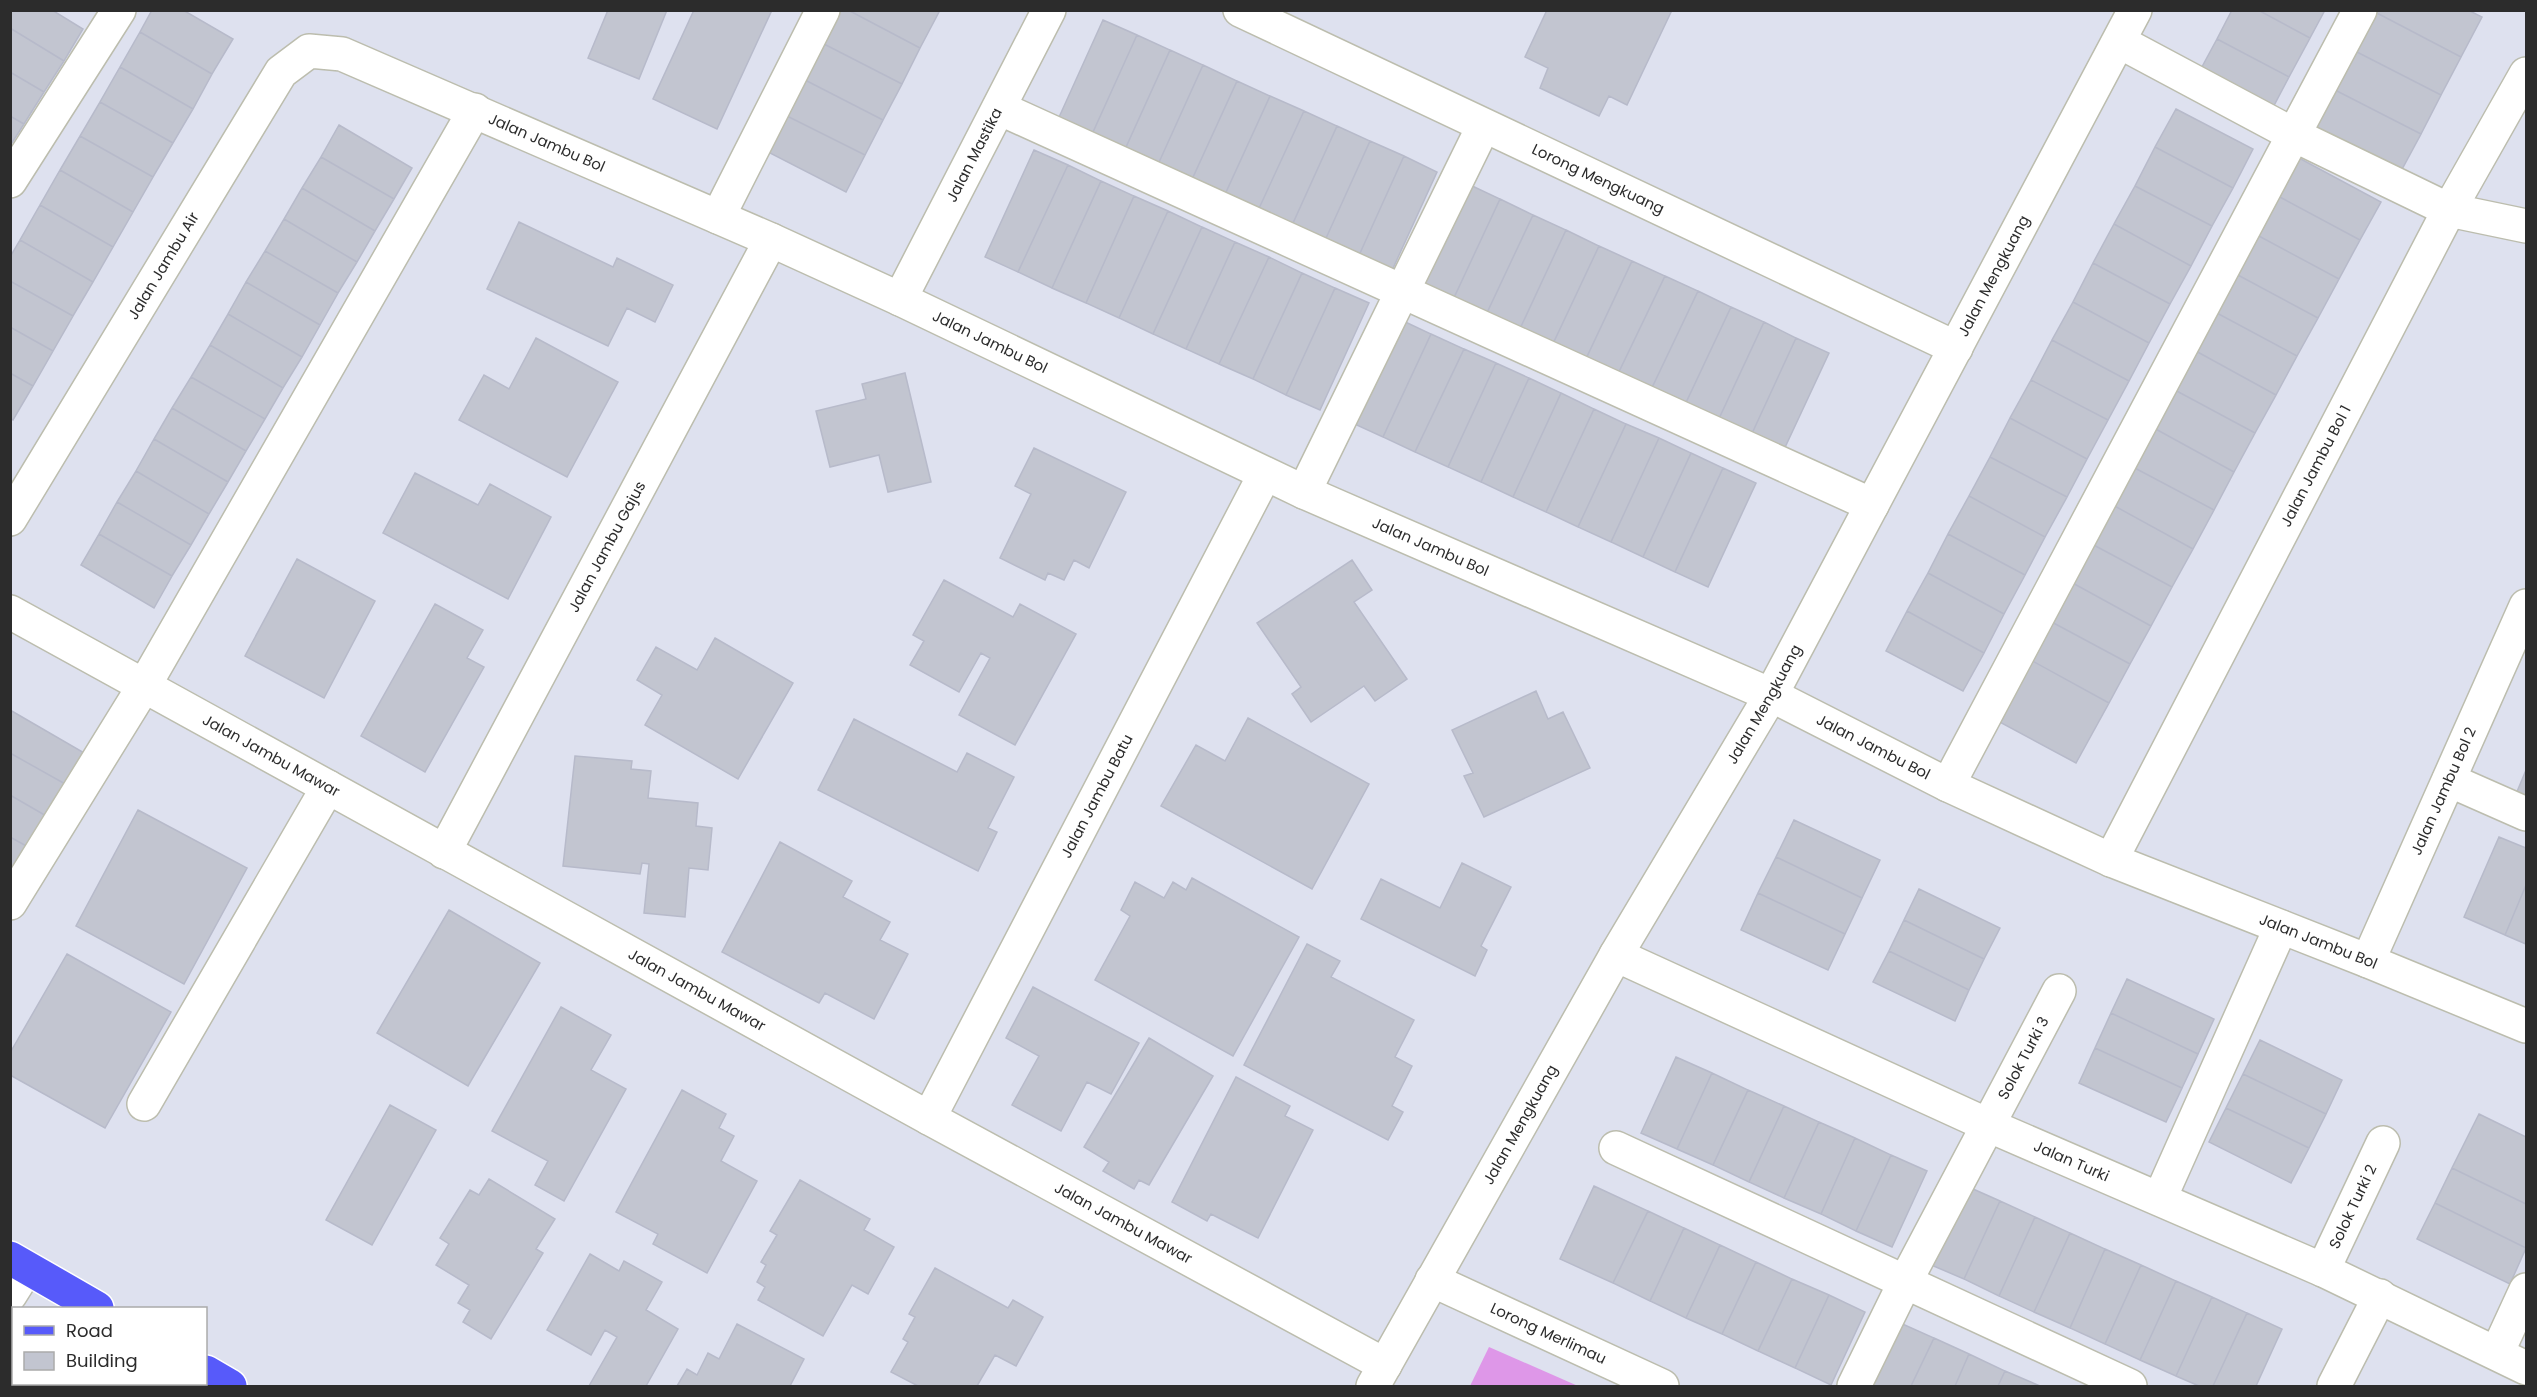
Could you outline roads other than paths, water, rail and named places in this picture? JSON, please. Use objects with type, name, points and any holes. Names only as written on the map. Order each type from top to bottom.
[{"type":"main road","points":[[19,1263],[95,1307]]},
{"type":"main road","points":[[207,1373],[230,1386]]},
{"type":"street","points":[[10,182],[119,10]]},
{"type":"street","points":[[718,217],[823,10]]},
{"type":"street","name":"Jalan Mastika","points":[[900,299],[1049,10]]},
{"type":"street","name":"Lorong Mengkuang","points":[[1240,10],[1483,127],[1956,348]]},
{"type":"street","name":"Jalan Mengkuang","points":[[1379,1376],[1616,955],[1771,695],[2135,10]]},
{"type":"street","points":[[1948,785],[2360,10]]},
{"type":"street","points":[[2120,42],[2294,135],[2449,210],[2526,226]]},
{"type":"street","name":"Jalan Jambu Air","points":[[10,519],[281,72],[309,51],[342,54]]},
{"type":"street","name":"Jalan Jambu Bol","points":[[342,54],[771,240],[1304,492],[1771,695],[1948,785],[2111,860],[2526,1026]]},
{"type":"street","name":"Jalan Jambu Bol 1","points":[[2111,860],[2449,210],[2526,74]]},
{"type":"street","points":[[999,108],[1872,505]]},
{"type":"street","points":[[10,903],[144,686],[475,110]]},
{"type":"street","points":[[1304,492],[1483,127]]},
{"type":"street","name":"Jalan Jambu Gajus","points":[[444,852],[771,240]]},
{"type":"street","name":"Jalan Jambu Batu","points":[[929,1118],[1266,474]]},
{"type":"street","name":"Jalan Jambu Mawar","points":[[10,612],[929,1118],[1379,1376]]},
{"type":"street","name":"Jalan Jambu Bol 2","points":[[2368,961],[2524,617]]},
{"type":"street","points":[[2449,780],[2526,814]]},
{"type":"street","points":[[144,1104],[328,787]]},
{"type":"street","points":[[2160,1198],[2281,927]]},
{"type":"street","name":"Jalan Turki","points":[[1616,955],[1989,1126],[2323,1270],[2526,1368]]},
{"type":"street","name":"Solok Turki 3","points":[[1854,1386],[1905,1282],[2059,992]]},
{"type":"street","name":"Solok Turki 2","points":[[2323,1270],[2383,1143]]},
{"type":"street","points":[[1616,1148],[2130,1386]]},
{"type":"street","points":[[10,1295],[19,1263]]},
{"type":"street","name":"Lorong Merlimau","points":[[1432,1280],[1662,1386]]},
{"type":"street","points":[[2497,1353],[2526,1290]]},
{"type":"street","points":[[2334,1386],[2380,1296]]}]
